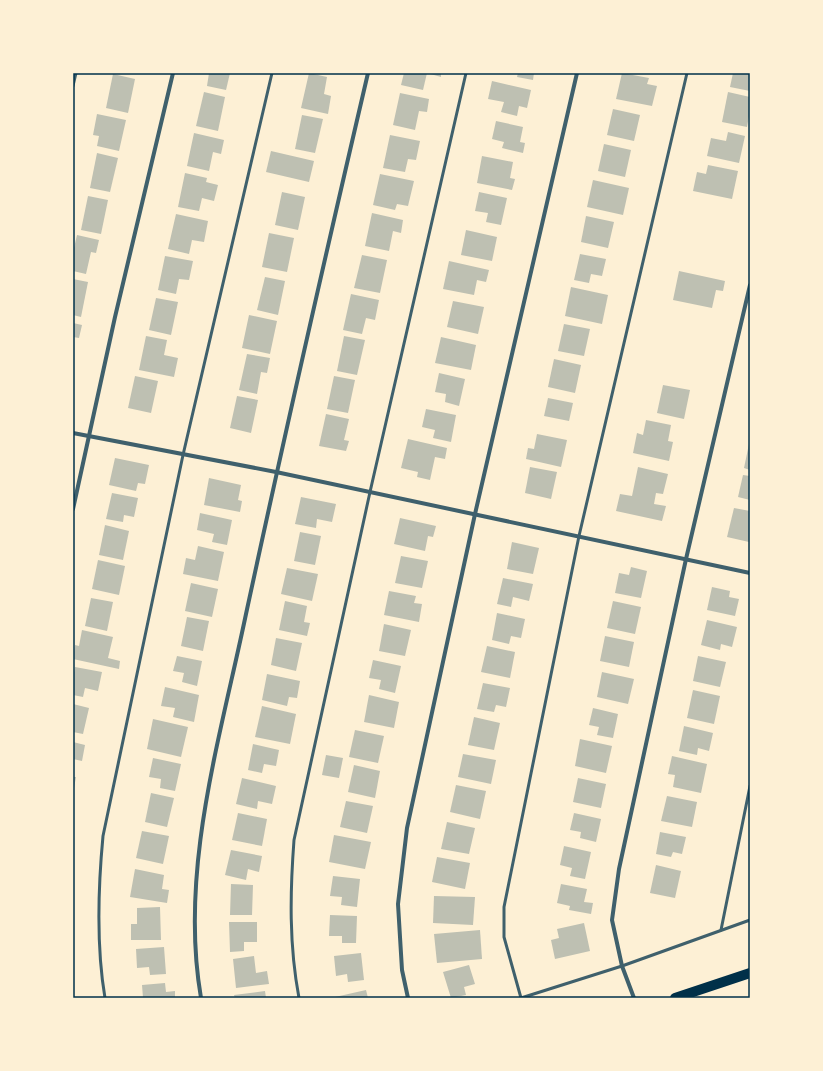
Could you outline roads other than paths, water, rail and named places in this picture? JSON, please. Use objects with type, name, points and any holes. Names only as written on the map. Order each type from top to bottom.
[{"type":"main road","points":[[676,998],[750,973]]},
{"type":"street","points":[[73,509],[115,317],[173,73]]},
{"type":"street","points":[[201,998],[194,923],[197,863],[206,804],[276,472],[368,73]]},
{"type":"street","points":[[408,998],[402,970],[398,904],[407,828],[475,514],[577,73]]},
{"type":"street","points":[[634,998],[622,966],[612,920],[619,869],[686,559],[750,285]]},
{"type":"street","points":[[73,433],[276,472],[750,573]]},
{"type":"lane","points":[[73,86],[76,73]]},
{"type":"lane","points":[[105,998],[99,919],[100,872],[103,836],[183,454],[272,73]]},
{"type":"lane","points":[[299,998],[290,935],[290,887],[294,840],[370,492],[466,73]]},
{"type":"lane","points":[[687,73],[579,536],[504,907],[504,937],[521,998],[622,966],[750,920]]},
{"type":"lane","points":[[721,930],[750,786]]}]
